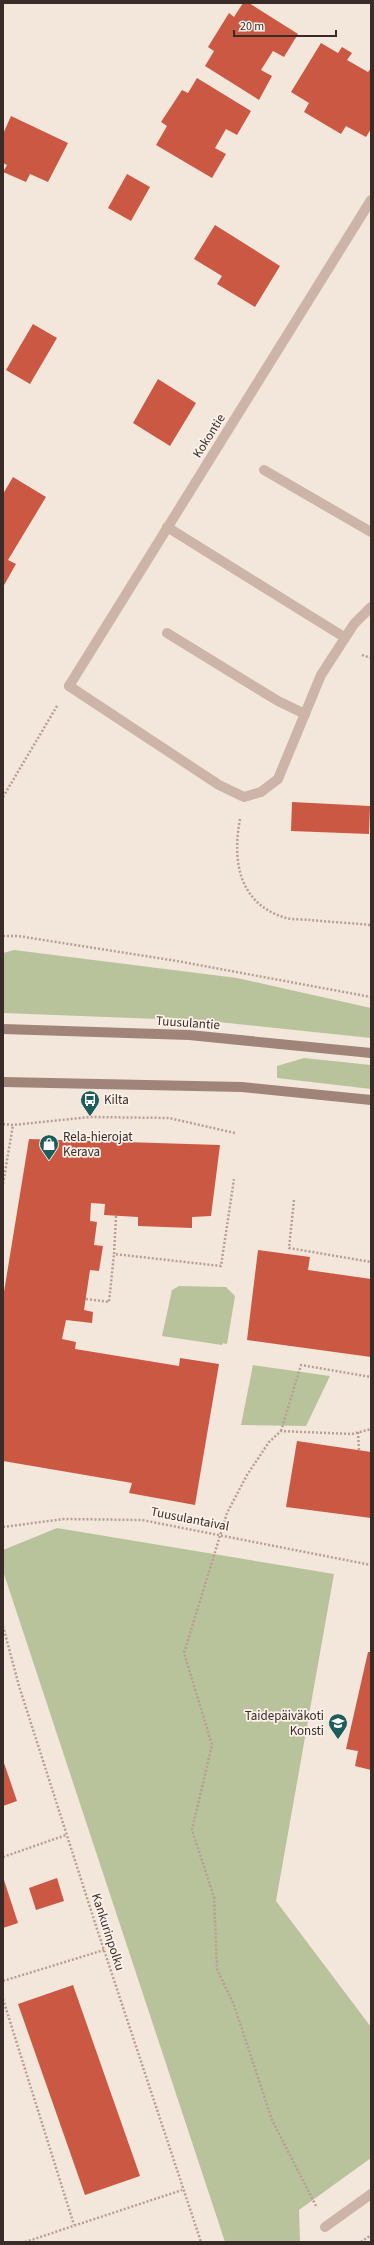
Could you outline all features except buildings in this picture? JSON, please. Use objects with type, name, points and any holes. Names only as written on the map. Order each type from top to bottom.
[{"type":"main road","name":"Tuusulantie","points":[[3,1029],[189,1035],[371,1053]]},
{"type":"main road","points":[[3,1082],[242,1087],[371,1100]]},
{"type":"street","name":"Kokontie","points":[[69,686],[371,200]]},
{"type":"street","points":[[264,470],[371,532]]},
{"type":"street","points":[[167,527],[344,638]]},
{"type":"street","points":[[69,686],[220,785],[244,797],[260,792],[278,779],[321,675],[354,624],[371,606]]},
{"type":"street","points":[[167,633],[278,701],[305,714]]},
{"type":"street","points":[[324,2227],[371,2194]]},
{"type":"path","points":[[3,797],[69,686]]},
{"type":"path","points":[[244,797],[236,851],[240,877],[250,896],[265,908],[286,918],[371,925]]},
{"type":"path","points":[[3,936],[18,936],[177,961],[371,997]]},
{"type":"path","points":[[3,1124],[13,1125],[90,1117],[169,1118],[235,1133]]},
{"type":"path","points":[[3,1184],[13,1125]]},
{"type":"path","points":[[114,1254],[221,1266],[234,1179]]},
{"type":"path","points":[[294,1200],[289,1248],[371,1262]]},
{"type":"path","points":[[86,1299],[109,1302],[116,1216]]},
{"type":"path","points":[[318,2210],[272,2120],[234,2005],[217,1969],[214,1897],[192,1830],[212,1745],[184,1653],[227,1513],[247,1475],[269,1442],[281,1431],[301,1365],[371,1377]]},
{"type":"path","points":[[281,1431],[352,1434],[371,1429]]},
{"type":"path","points":[[358,1432],[359,1451]]},
{"type":"path","name":"Tuusulantaival","points":[[3,1527],[64,1519],[142,1520],[371,1565]]},
{"type":"path","name":"Kankurinpolku","points":[[3,1626],[19,1686],[66,1835],[182,2190],[201,2242]]},
{"type":"path","points":[[3,1857],[66,1835]]},
{"type":"path","points":[[3,1981],[104,1950]]},
{"type":"path","points":[[3,1999],[74,2225]]},
{"type":"path","points":[[25,2242],[182,2190]]},
{"type":"path","points":[[361,2242],[371,2235]]},
{"type":"green space","points":[[14,950],[237,978],[371,1008],[371,1038],[209,1021],[3,1013],[3,953]]},
{"type":"green space","points":[[304,1058],[371,1065],[371,1089],[277,1078],[277,1066]]},
{"type":"green space","points":[[179,1286],[226,1287],[235,1296],[227,1344],[223,1343],[222,1345],[162,1336],[172,1290]]},
{"type":"green space","points":[[253,1365],[330,1376],[306,1426],[241,1425]]},
{"type":"green space","points":[[57,1528],[334,1574],[276,1901],[371,2027],[371,2158],[299,2210],[300,2242],[225,2242],[3,1571],[3,1550]]},
{"type":"place","name":"Kilta","points":[[90,1117]]},
{"type":"place","name":"Rela-hierojat Kerava","points":[[49,1161]]},
{"type":"place","name":"Taidepäiväkoti Konsti","points":[[338,1740]]}]
